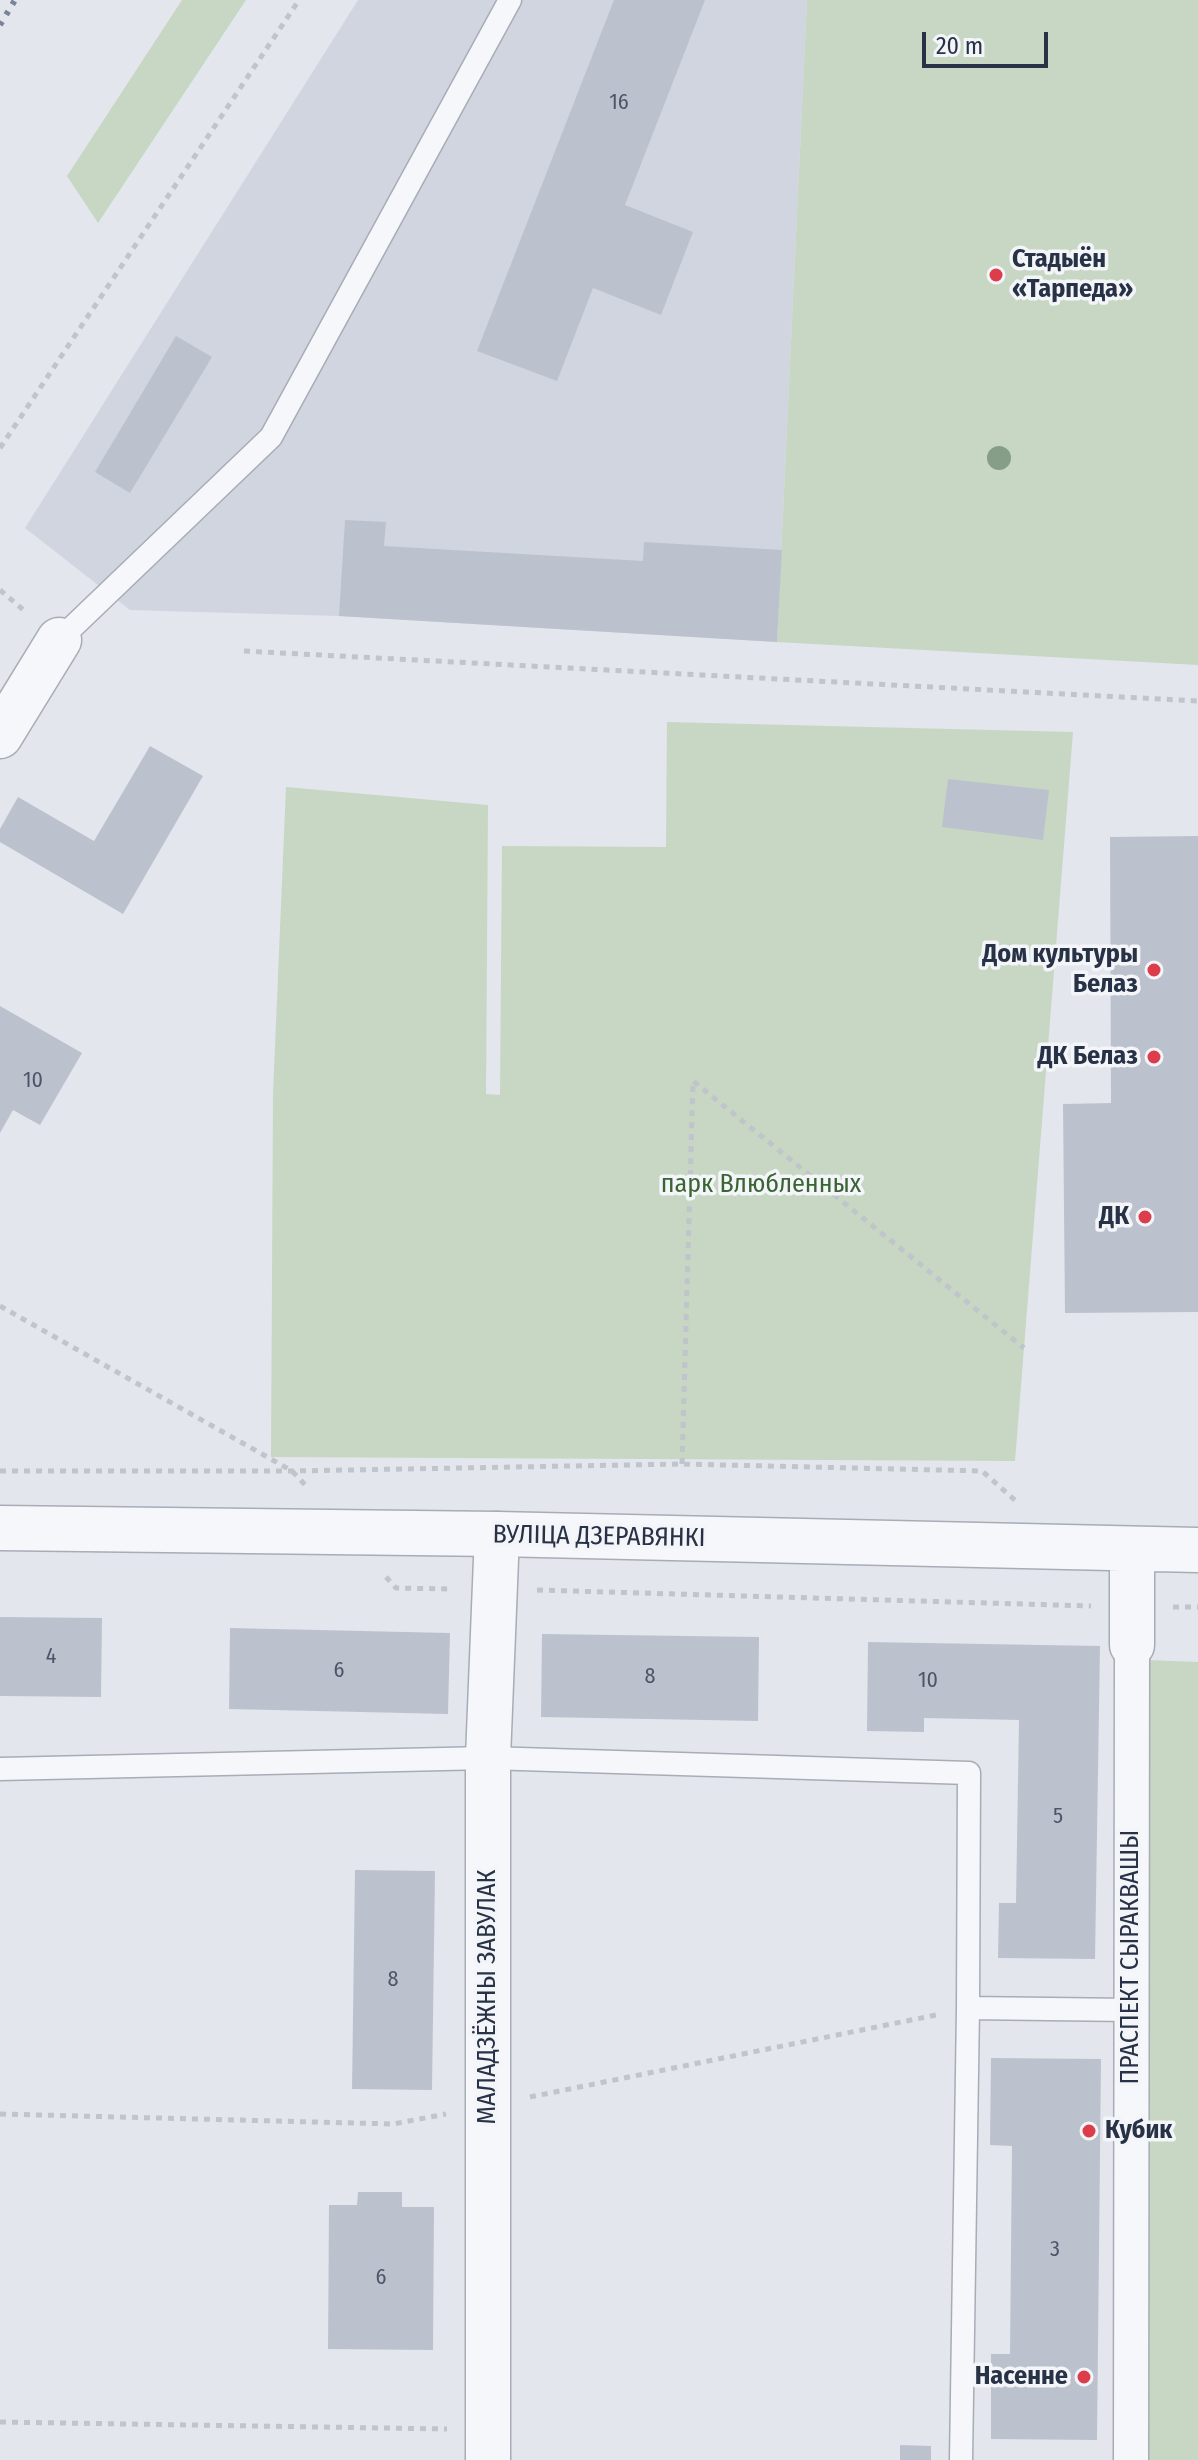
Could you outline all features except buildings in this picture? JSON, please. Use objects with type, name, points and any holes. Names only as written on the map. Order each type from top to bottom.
[{"type":"street","points":[[0,736],[59,640]]},
{"type":"street","name":"ВУЛІЦА ДЗЕРАВЯНКІ","points":[[0,1528],[497,1534],[1198,1550]]},
{"type":"street","name":"МАЛАДЗЁЖНЫ ЗАВУЛАК","points":[[488,2445],[488,1758],[497,1534]]},
{"type":"street","name":"ПРАСПЕКТ СЫРАКВАШЫ","points":[[1131,2460],[1132,1550]]},
{"type":"lane","points":[[59,640],[271,437],[510,0]]},
{"type":"lane","points":[[0,1769],[488,1758],[969,1773],[961,2460]]},
{"type":"lane","points":[[968,2008],[1130,2010]]},
{"type":"path","points":[[0,448],[299,0]]},
{"type":"path","points":[[244,651],[1198,701]]},
{"type":"path","points":[[682,1464],[693,1081],[1024,1348]]},
{"type":"path","points":[[0,1306],[292,1471]]},
{"type":"path","points":[[0,1471],[292,1471],[682,1464],[982,1471],[1024,1508]]},
{"type":"path","points":[[494,1589],[1132,1626],[1198,1607]]},
{"type":"path","points":[[0,2422],[488,2445]]},
{"type":"shaded area","points":[[358,0],[807,0],[777,642],[339,616],[130,610],[25,528]]},
{"type":"green space","points":[[182,0],[246,0],[98,223],[67,176]]},
{"type":"green space","name":"Стадыён «Тарпеда»","points":[[807,0],[1198,0],[1198,665],[777,642]]},
{"type":"green space","name":"парк Влюбленных","points":[[667,722],[1073,732],[1015,1461],[271,1457],[273,1094],[286,787],[488,805],[486,1094],[500,1095],[502,846],[666,847]]},
{"type":"green space","points":[[1148,1660],[1198,1662],[1198,2460],[1145,2460]]},
{"type":"railway","points":[[0,25],[15,0]]},
{"type":"place","name":"Стадыён «Тарпеда»","points":[[996,275]]},
{"type":"place","name":"Дом культуры Белаз","points":[[1154,970]]},
{"type":"place","name":"ДК Белаз","points":[[1154,1057]]},
{"type":"place","name":"ДК","points":[[1145,1217]]},
{"type":"place","name":"Кубик","points":[[1089,2131]]},
{"type":"place","name":"Насенне","points":[[1084,2377]]}]
